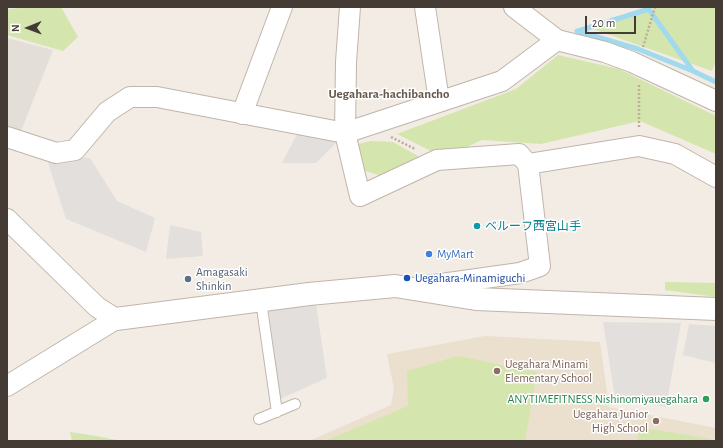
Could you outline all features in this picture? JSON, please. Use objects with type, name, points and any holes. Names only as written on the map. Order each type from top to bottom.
[{"type":"street","points":[[242,114],[282,7]]},
{"type":"street","points":[[350,7],[346,62],[344,133],[360,196],[438,160],[519,154],[528,164],[540,266],[520,273],[408,288]]},
{"type":"street","points":[[425,7],[439,101]]},
{"type":"street","points":[[514,7],[557,40],[605,52],[638,65],[716,101]]},
{"type":"street","points":[[7,136],[56,153],[75,150],[107,112],[130,97],[157,97],[344,133],[502,80],[557,40]]},
{"type":"street","points":[[528,164],[639,146],[675,154],[716,177]]},
{"type":"street","points":[[7,219],[96,307],[116,319]]},
{"type":"street","points":[[7,386],[116,319],[395,286],[476,299],[716,309]]},
{"type":"lane","points":[[262,301],[277,412]]},
{"type":"lane","points":[[259,419],[295,404]]},
{"type":"path","points":[[639,146],[638,65],[655,7]]},
{"type":"path","points":[[389,131],[392,138],[438,160]]},
{"type":"shaded area","points":[[7,38],[53,50],[20,134],[7,130]]},
{"type":"shaded area","points":[[298,132],[340,139],[316,163],[282,163]]},
{"type":"shaded area","points":[[46,156],[90,158],[117,201],[155,218],[146,252],[66,219]]},
{"type":"shaded area","points":[[170,225],[201,232],[203,256],[166,259]]},
{"type":"shaded area","points":[[316,305],[327,378],[280,399],[269,311]]},
{"type":"shaded area","points":[[603,322],[681,323],[666,407],[615,398]]},
{"type":"shaded area","points":[[689,324],[716,326],[716,363],[683,355]]},
{"type":"shaded area","name":"Uegahara Minami Elementary School","points":[[485,336],[600,342],[609,407],[716,428],[716,441],[309,441],[391,405],[394,389],[387,354]]},
{"type":"green space","points":[[61,7],[78,37],[63,51],[7,35],[7,9]]},
{"type":"green space","points":[[655,7],[716,7],[716,61],[712,71],[593,29],[645,12]]},
{"type":"green space","points":[[558,55],[619,69],[716,116],[716,154],[640,121],[541,144],[482,140],[458,151],[433,152],[397,134],[516,89]]},
{"type":"green space","points":[[371,141],[393,142],[418,156],[409,167],[384,177],[363,170],[358,144]]},
{"type":"green space","points":[[665,282],[716,283],[716,297],[665,290]]},
{"type":"green space","points":[[458,356],[537,372],[525,441],[325,441],[408,406],[407,371]]},
{"type":"green space","points":[[639,427],[716,440],[716,441],[637,441]]},
{"type":"green space","points":[[70,432],[96,436],[122,441],[72,441]]},
{"type":"waterway","points":[[647,7],[693,71],[716,82]]},
{"type":"waterway","points":[[578,31],[649,9]]},
{"type":"waterway","points":[[577,31],[638,49],[693,71]]},
{"type":"place","name":"ベルーフ西宮山手","points":[[477,226]]},
{"type":"place","name":"MyMart","points":[[429,254]]},
{"type":"place","name":"Uegahara-Minamiguchi","points":[[407,278]]},
{"type":"place","name":"Amagasaki Shinkin","points":[[188,279]]},
{"type":"place","name":"Uegahara Minami Elementary School","points":[[497,371]]},
{"type":"place","name":"ANYTIMEFITNESS Nishinomiyauegahara","points":[[706,399]]},
{"type":"place","name":"Uegahara Junior High School","points":[[656,421]]},
{"type":"district","name":"Uegahara-hachibancho","points":[[389,94]]}]
